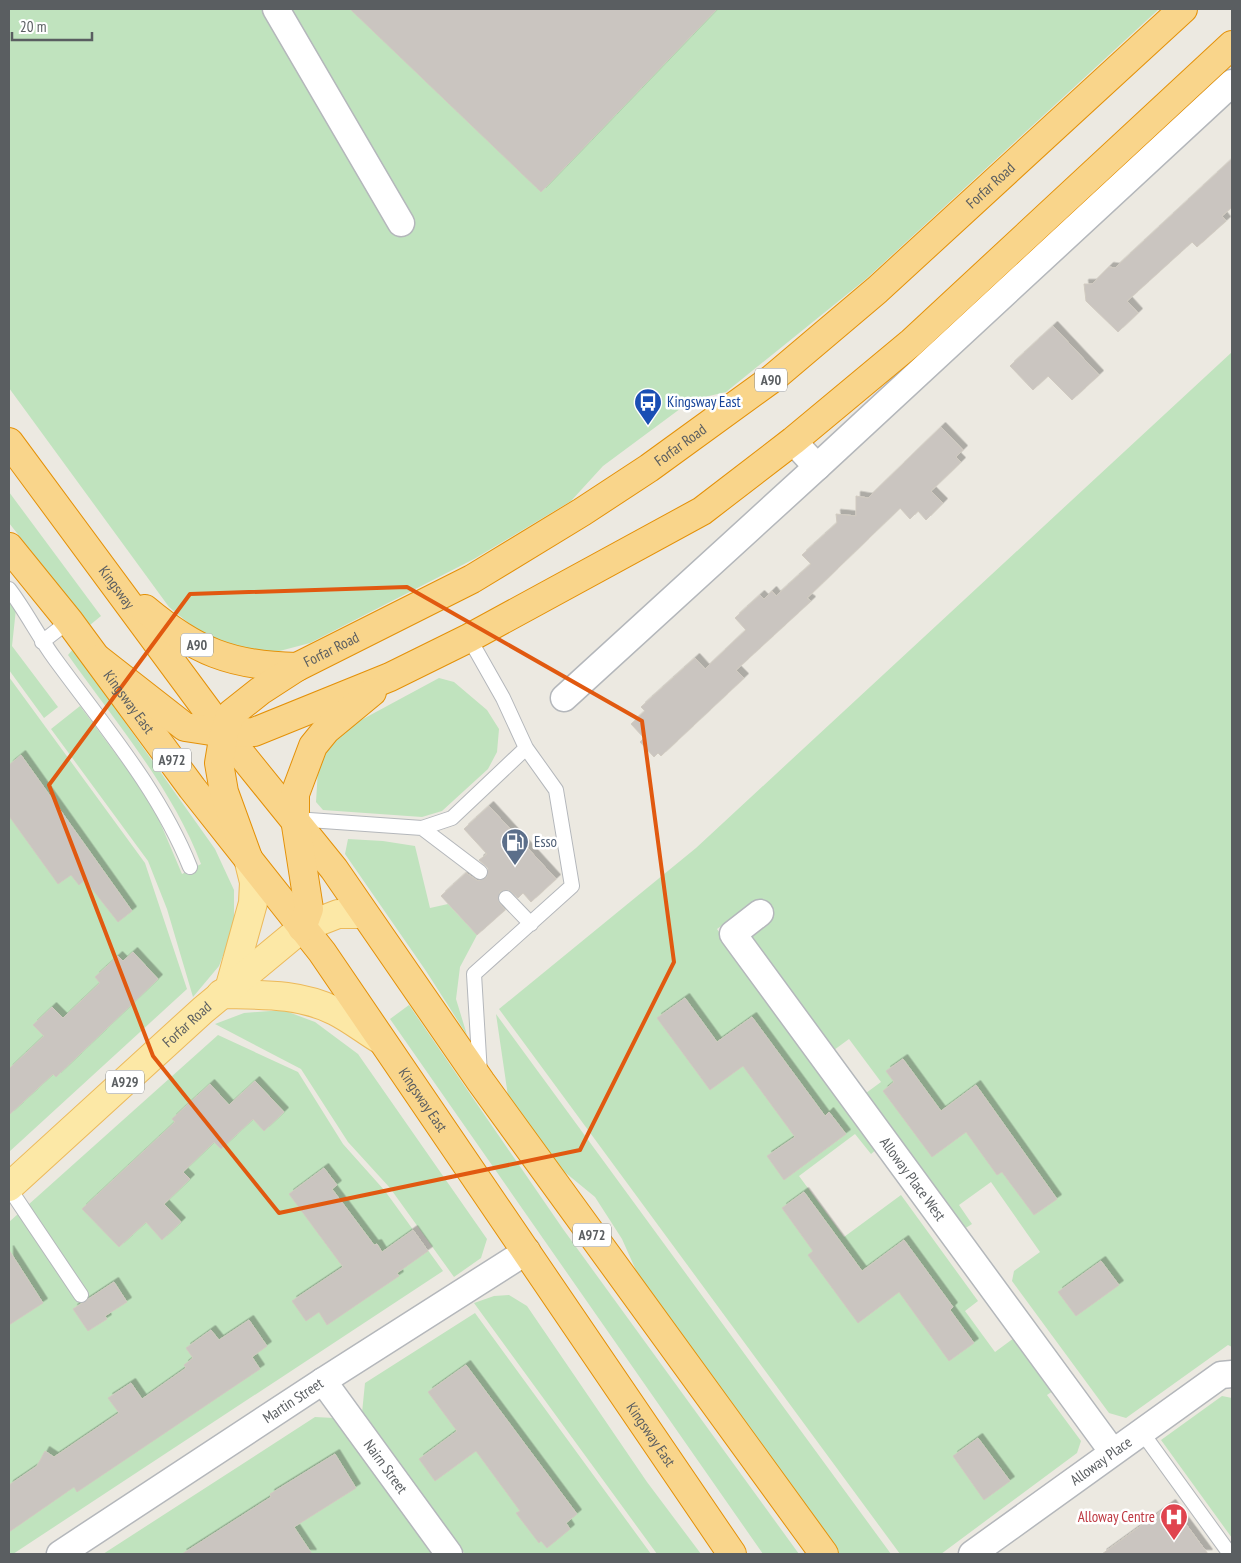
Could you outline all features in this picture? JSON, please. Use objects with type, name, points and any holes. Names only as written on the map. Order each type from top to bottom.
[{"type":"highway","name":"Forfar Road","points":[[248,858],[224,792],[219,763],[224,733],[231,714],[260,691],[297,667],[472,579],[565,523],[649,468],[773,378],[877,290],[1183,9]]},
{"type":"highway","points":[[9,546],[98,659],[185,727],[224,733],[254,732],[390,677],[469,638],[702,511],[793,441],[912,342],[1232,45]]},
{"type":"highway","name":"Kingsway","points":[[9,442],[224,733]]},
{"type":"highway","name":"A90","points":[[112,583],[174,634],[227,660],[265,667],[297,667]]},
{"type":"highway","name":"Kingsway East","points":[[98,659],[192,788],[302,928],[527,1251],[732,1554]]},
{"type":"highway","points":[[302,928],[309,909],[295,819],[295,794],[313,746],[326,730],[390,677]]},
{"type":"highway","name":"A972","points":[[224,733],[334,869],[481,1082],[824,1554]]},
{"type":"main road","points":[[248,858],[254,882],[253,903],[225,990],[300,998],[335,1011],[381,1040]]},
{"type":"main road","name":"Forfar Road","points":[[16,1182],[225,990],[302,928],[338,914],[364,914]]},
{"type":"street","points":[[276,9],[401,223]]},
{"type":"street","points":[[564,698],[1232,83]]},
{"type":"street","points":[[793,441],[817,467]]},
{"type":"street","name":"Alloway Place West","points":[[760,913],[733,934],[1112,1451]]},
{"type":"street","name":"Martin Street","points":[[60,1554],[323,1380],[465,1292],[527,1251]]},
{"type":"street","name":"Alloway Place","points":[[972,1554],[1112,1451],[1221,1375],[1232,1374]]},
{"type":"street","name":"Nairn Street","points":[[323,1380],[449,1554]]},
{"type":"lane","points":[[9,589],[23,607],[42,642],[156,797],[179,839],[190,867]]},
{"type":"lane","points":[[42,642],[69,621]]},
{"type":"lane","points":[[469,638],[504,698],[526,748],[556,790],[572,886],[474,974],[481,1082]]},
{"type":"lane","points":[[295,819],[422,828],[452,818],[526,748]]},
{"type":"lane","points":[[422,828],[480,872]]},
{"type":"lane","points":[[506,898],[531,924]]},
{"type":"lane","points":[[16,1182],[80,1295]]},
{"type":"lane","points":[[1141,1431],[1230,1554]]},
{"type":"highlighted area","points":[[407,587],[642,721],[674,962],[580,1150],[279,1213],[153,1056],[49,785],[190,594]]},
{"type":"green space","points":[[9,9],[1159,9],[866,279],[726,392],[692,400],[603,466],[571,501],[474,559],[310,643],[272,653],[230,650],[202,634],[169,607],[9,388]]},
{"type":"green space","points":[[1232,352],[1232,1347],[1228,1345],[1126,1418],[1109,1413],[1012,1281],[1014,1271],[1040,1252],[991,1182],[959,1205],[972,1224],[964,1229],[866,1093],[881,1082],[849,1039],[834,1050],[751,936],[769,923],[754,902],[717,929],[877,1149],[871,1154],[855,1134],[799,1176],[844,1237],[901,1195],[978,1301],[965,1311],[995,1352],[1014,1338],[1053,1391],[1047,1395],[1081,1441],[1077,1453],[941,1554],[900,1554],[499,1009],[696,848]]},
{"type":"green space","points":[[9,492],[101,616],[90,625],[9,523]]},
{"type":"green space","points":[[9,599],[16,609],[12,646],[58,707],[44,718],[9,670]]},
{"type":"green space","points":[[73,649],[215,849],[234,890],[234,927],[219,966],[193,997],[167,909],[148,861],[51,729],[80,706],[151,801],[182,874],[201,864],[189,836],[159,782],[68,655]]},
{"type":"green space","points":[[9,677],[145,863],[187,989],[9,1152]]},
{"type":"green space","points":[[439,678],[454,682],[487,710],[499,729],[497,752],[488,769],[442,811],[422,817],[323,810],[316,802],[318,769],[330,744],[350,726]]},
{"type":"green space","points":[[348,839],[383,841],[415,846],[430,908],[448,904],[477,935],[460,967],[456,999],[467,1035],[426,971],[345,854]]},
{"type":"green space","points":[[409,1005],[563,1229],[799,1554],[763,1554],[390,1019]]},
{"type":"green space","points":[[283,1010],[315,1022],[358,1054],[487,1239],[481,1258],[454,1277],[390,1188],[348,1142],[301,1069],[215,1024],[244,1013]]},
{"type":"green space","points":[[496,1014],[891,1554],[839,1554],[643,1286],[622,1239],[595,1197],[550,1160],[508,1096]]},
{"type":"green space","points":[[218,1035],[298,1072],[343,1144],[385,1191],[443,1271],[13,1554],[9,1554],[9,1222]]},
{"type":"green space","points":[[509,1295],[527,1306],[647,1482],[701,1554],[657,1554],[474,1303],[494,1296]]},
{"type":"green space","points":[[475,1313],[651,1554],[465,1554],[362,1413],[365,1383]]},
{"type":"green space","points":[[1222,1396],[1232,1398],[1232,1538],[1161,1440]]},
{"type":"green space","points":[[315,1417],[334,1418],[432,1554],[103,1554]]},
{"type":"building","points":[[350,9],[717,9],[541,192]]},
{"type":"building","points":[[1232,159],[1232,207],[1222,216],[1226,221],[1197,247],[1192,242],[1127,301],[1138,313],[1118,332],[1086,301],[1084,284],[1092,284],[1109,267],[1115,268]]},
{"type":"building","points":[[1053,326],[1099,375],[1072,400],[1048,376],[1033,390],[1010,366]]},
{"type":"building","points":[[941,427],[963,450],[956,457],[961,462],[931,491],[943,503],[926,520],[918,511],[910,519],[900,508],[807,598],[811,601],[736,670],[744,678],[661,756],[658,753],[654,757],[640,742],[644,738],[631,724],[645,711],[641,707],[695,658],[705,669],[746,630],[735,618],[760,595],[764,599],[772,591],[776,596],[811,564],[802,555],[837,523],[836,514],[856,516],[856,496],[868,498]]},
{"type":"building","points":[[21,755],[132,911],[118,922],[85,880],[79,885],[71,875],[58,884],[9,816],[9,765]]},
{"type":"building","name":"Esso","points":[[489,806],[556,879],[531,902],[523,893],[518,898],[509,890],[500,891],[498,901],[505,910],[477,935],[441,896],[466,873],[478,881],[487,877],[488,868],[479,860],[487,854],[464,829]]},
{"type":"building","points":[[133,952],[158,979],[56,1077],[53,1074],[9,1115],[9,1069],[44,1036],[33,1025],[52,1007],[63,1018],[100,983],[95,977],[118,956],[123,961]]},
{"type":"building","points":[[685,998],[717,1042],[752,1017],[825,1116],[829,1112],[846,1134],[784,1180],[767,1156],[795,1137],[743,1066],[710,1090],[657,1018]]},
{"type":"building","points":[[903,1059],[941,1111],[976,1085],[1057,1199],[1034,1215],[1002,1172],[997,1175],[966,1132],[932,1157],[883,1091],[894,1082],[886,1071]]},
{"type":"building","points":[[255,1081],[284,1112],[264,1131],[253,1119],[221,1149],[214,1142],[183,1172],[190,1179],[164,1204],[181,1222],[162,1240],[146,1222],[119,1247],[82,1209],[175,1122],[172,1119],[210,1084],[229,1105]]},
{"type":"building","points":[[324,1168],[337,1185],[332,1189],[374,1245],[377,1244],[382,1252],[413,1230],[428,1251],[397,1273],[399,1276],[327,1325],[319,1312],[306,1321],[292,1301],[343,1267],[289,1194]]},
{"type":"building","points":[[804,1192],[862,1271],[904,1240],[953,1307],[950,1310],[974,1343],[949,1361],[899,1292],[858,1323],[808,1255],[813,1251],[782,1208]]},
{"type":"building","points":[[9,1250],[43,1303],[9,1325]]},
{"type":"building","points":[[1101,1261],[1119,1285],[1076,1316],[1058,1292]]},
{"type":"building","points":[[114,1282],[127,1302],[105,1316],[107,1319],[88,1331],[73,1309]]},
{"type":"building","points":[[249,1320],[267,1346],[252,1357],[260,1369],[77,1492],[74,1487],[9,1532],[9,1485],[37,1466],[45,1451],[54,1457],[119,1413],[108,1398],[131,1383],[142,1399],[186,1368],[184,1365],[193,1358],[186,1348],[211,1330],[219,1340]]},
{"type":"building","points":[[466,1365],[577,1514],[566,1523],[570,1529],[547,1548],[541,1541],[539,1543],[516,1513],[520,1511],[476,1451],[435,1481],[419,1459],[457,1431],[428,1392]]},
{"type":"building","points":[[978,1438],[1010,1481],[984,1500],[953,1456]]},
{"type":"building","points":[[335,1454],[356,1488],[294,1527],[312,1554],[182,1554],[271,1497],[270,1494]]},
{"type":"building","name":"Alloway Centre","points":[[1171,1504],[1208,1554],[1102,1554]]},
{"type":"place","name":"Kingsway East","points":[[648,426]]},
{"type":"place","name":"Esso","points":[[515,866]]},
{"type":"place","name":"Alloway Centre","points":[[1174,1541]]}]
